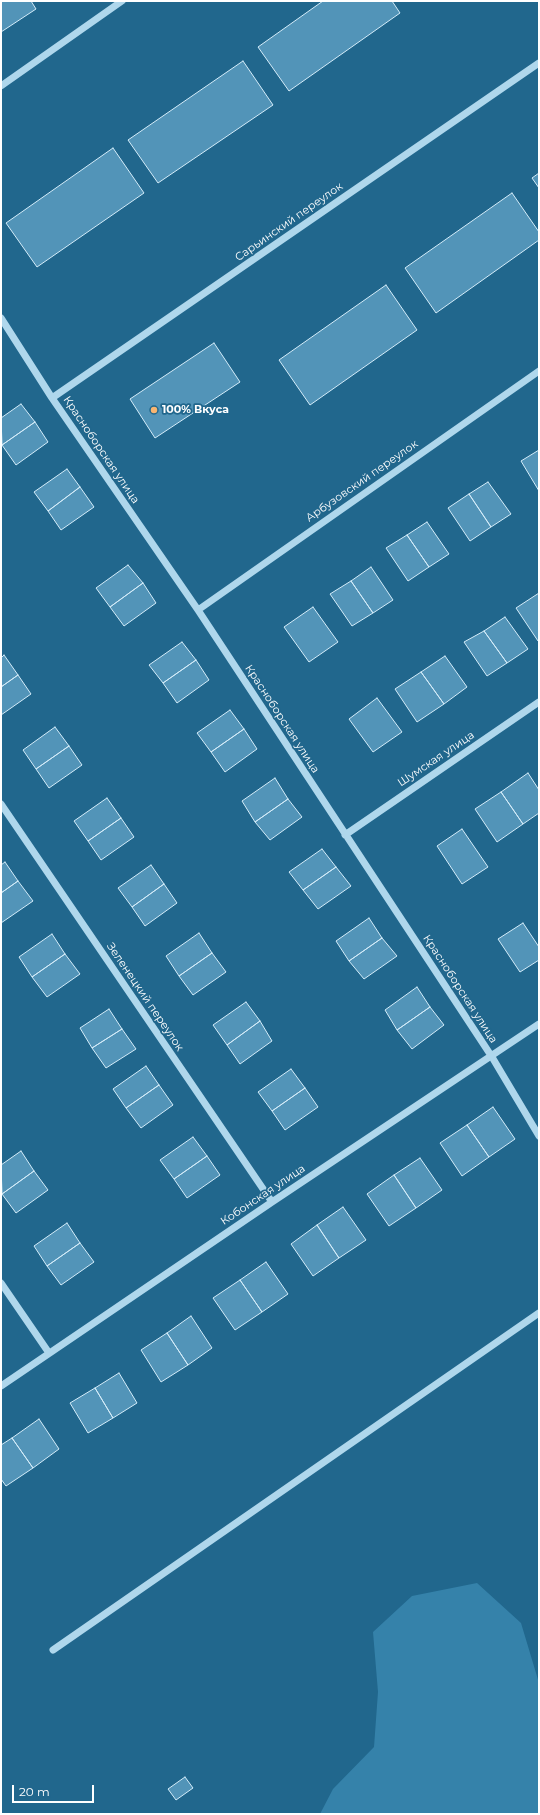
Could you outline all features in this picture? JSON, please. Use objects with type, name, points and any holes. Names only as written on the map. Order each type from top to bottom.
[{"type":"street","points":[[1,86],[122,1]]},
{"type":"street","name":"Сарьинский переулок","points":[[52,398],[539,63]]},
{"type":"street","name":"Красноборская улица","points":[[1,318],[52,398],[198,610],[492,1057],[539,1136]]},
{"type":"street","name":"Арбузовский переулок","points":[[198,610],[539,370]]},
{"type":"street","name":"Шумская улица","points":[[345,835],[539,702]]},
{"type":"street","name":"Зеленецкий переулок","points":[[1,804],[272,1202]]},
{"type":"street","name":"Кобонская улица","points":[[1,1386],[272,1202],[492,1057],[539,1024]]},
{"type":"street","points":[[1,1283],[49,1353]]},
{"type":"street","points":[[53,1650],[539,1313]]},
{"type":"shaded area","points":[[477,1583],[521,1623],[539,1683],[539,1814],[320,1814],[333,1789],[374,1747],[378,1692],[373,1632],[412,1596]]},
{"type":"building","points":[[1,1],[31,1],[36,9],[1,32]]},
{"type":"building","points":[[323,1],[392,1],[400,13],[289,91],[258,47]]},
{"type":"building","points":[[243,61],[273,105],[158,183],[128,140]]},
{"type":"building","points":[[113,148],[144,193],[37,267],[6,223]]},
{"type":"building","points":[[539,173],[539,188],[532,178]]},
{"type":"building","points":[[512,193],[539,232],[539,240],[436,313],[405,268]]},
{"type":"building","points":[[386,285],[417,330],[310,405],[279,360]]},
{"type":"building","points":[[214,343],[240,382],[155,438],[130,399]]},
{"type":"building","points":[[21,404],[35,422],[2,445],[1,418]]},
{"type":"building","points":[[35,422],[48,442],[16,465],[2,445]]},
{"type":"building","points":[[539,450],[539,491],[521,461]]},
{"type":"building","points":[[67,469],[80,487],[48,511],[34,492]]},
{"type":"building","points":[[488,482],[511,514],[491,527],[469,494]]},
{"type":"building","points":[[80,487],[94,507],[61,530],[48,511]]},
{"type":"building","points":[[469,494],[491,527],[470,541],[448,508]]},
{"type":"building","points":[[427,522],[449,554],[429,567],[407,535]]},
{"type":"building","points":[[407,535],[429,567],[408,581],[386,548]]},
{"type":"building","points":[[128,565],[143,583],[110,607],[96,588]]},
{"type":"building","points":[[371,567],[393,600],[373,613],[351,581]]},
{"type":"building","points":[[351,581],[373,613],[352,626],[330,594]]},
{"type":"building","points":[[143,583],[156,603],[124,626],[110,607]]},
{"type":"building","points":[[539,593],[539,641],[538,641],[516,608]]},
{"type":"building","points":[[313,607],[338,642],[309,662],[284,627]]},
{"type":"building","points":[[505,617],[528,649],[507,663],[484,631]]},
{"type":"building","points":[[484,631],[507,663],[487,676],[464,642]]},
{"type":"building","points":[[182,642],[196,660],[163,683],[149,665]]},
{"type":"building","points":[[4,655],[18,675],[1,687],[1,658]]},
{"type":"building","points":[[445,656],[467,687],[444,704],[421,672]]},
{"type":"building","points":[[196,660],[209,680],[177,703],[163,683]]},
{"type":"building","points":[[421,672],[444,704],[417,722],[395,689]]},
{"type":"building","points":[[18,675],[31,694],[1,715],[1,687]]},
{"type":"building","points":[[377,698],[402,732],[373,752],[349,719]]},
{"type":"building","points":[[230,710],[244,729],[211,752],[197,733]]},
{"type":"building","points":[[55,727],[69,746],[36,769],[23,750]]},
{"type":"building","points":[[244,729],[257,749],[225,772],[211,752]]},
{"type":"building","points":[[69,746],[82,765],[49,788],[36,769]]},
{"type":"building","points":[[528,773],[539,790],[539,813],[523,824],[501,792]]},
{"type":"building","points":[[275,778],[288,799],[255,822],[242,801]]},
{"type":"building","points":[[501,792],[523,824],[497,842],[475,809]]},
{"type":"building","points":[[107,798],[121,818],[88,841],[74,821]]},
{"type":"building","points":[[288,799],[302,817],[270,840],[255,822]]},
{"type":"building","points":[[121,818],[134,837],[101,860],[88,841]]},
{"type":"building","points":[[462,829],[488,867],[462,884],[437,846]]},
{"type":"building","points":[[322,849],[336,867],[303,890],[289,872]]},
{"type":"building","points":[[5,862],[18,881],[1,893],[1,865]]},
{"type":"building","points":[[151,865],[164,884],[132,907],[118,888]]},
{"type":"building","points":[[336,867],[351,886],[318,909],[303,890]]},
{"type":"building","points":[[18,881],[33,901],[1,923],[1,893]]},
{"type":"building","points":[[164,884],[177,903],[145,926],[132,907]]},
{"type":"building","points":[[369,918],[382,938],[349,961],[336,941]]},
{"type":"building","points":[[523,923],[539,947],[539,960],[520,972],[498,939]]},
{"type":"building","points":[[199,933],[212,953],[179,976],[166,956]]},
{"type":"building","points":[[52,934],[65,954],[32,977],[19,957]]},
{"type":"building","points":[[382,938],[397,956],[364,979],[349,961]]},
{"type":"building","points":[[212,953],[226,972],[193,995],[179,976]]},
{"type":"building","points":[[65,954],[80,974],[47,997],[32,977]]},
{"type":"building","points":[[417,987],[430,1007],[397,1030],[385,1010]]},
{"type":"building","points":[[246,1002],[260,1021],[227,1045],[213,1025]]},
{"type":"building","points":[[430,1007],[444,1025],[412,1049],[397,1030]]},
{"type":"building","points":[[109,1009],[122,1029],[92,1048],[80,1028]]},
{"type":"building","points":[[260,1021],[272,1041],[240,1064],[227,1045]]},
{"type":"building","points":[[122,1029],[136,1049],[106,1068],[92,1048]]},
{"type":"building","points":[[146,1066],[159,1085],[126,1108],[113,1089]]},
{"type":"building","points":[[291,1069],[305,1088],[272,1111],[258,1092]]},
{"type":"building","points":[[159,1085],[173,1105],[141,1128],[126,1108]]},
{"type":"building","points":[[305,1088],[318,1107],[285,1130],[272,1111]]},
{"type":"building","points":[[493,1107],[515,1139],[489,1157],[467,1125]]},
{"type":"building","points":[[467,1125],[489,1157],[462,1176],[440,1143]]},
{"type":"building","points":[[193,1137],[207,1156],[174,1179],[160,1160]]},
{"type":"building","points":[[21,1151],[34,1171],[2,1194],[1,1165]]},
{"type":"building","points":[[207,1156],[220,1175],[187,1198],[174,1179]]},
{"type":"building","points":[[420,1158],[442,1190],[416,1208],[394,1175]]},
{"type":"building","points":[[34,1171],[48,1190],[16,1213],[2,1194]]},
{"type":"building","points":[[394,1175],[416,1208],[389,1226],[367,1194]]},
{"type":"building","points":[[343,1207],[366,1240],[339,1258],[317,1225]]},
{"type":"building","points":[[67,1223],[80,1243],[47,1266],[34,1246]]},
{"type":"building","points":[[317,1225],[339,1258],[313,1276],[291,1244]]},
{"type":"building","points":[[80,1243],[94,1262],[61,1285],[47,1266]]},
{"type":"building","points":[[266,1262],[288,1294],[262,1312],[240,1280]]},
{"type":"building","points":[[240,1280],[262,1312],[235,1330],[213,1298]]},
{"type":"building","points":[[191,1316],[212,1348],[188,1365],[167,1333]]},
{"type":"building","points":[[167,1333],[188,1365],[161,1382],[141,1350]]},
{"type":"building","points":[[119,1373],[137,1403],[113,1418],[95,1388]]},
{"type":"building","points":[[95,1388],[113,1418],[88,1433],[70,1403]]},
{"type":"building","points":[[39,1419],[59,1449],[33,1468],[12,1438]]},
{"type":"building","points":[[12,1438],[33,1468],[6,1486],[1,1479],[1,1445]]},
{"type":"building","points":[[185,1777],[193,1788],[176,1800],[168,1789]]},
{"type":"place","name":"100% Вкуса","points":[[154,410]]}]
